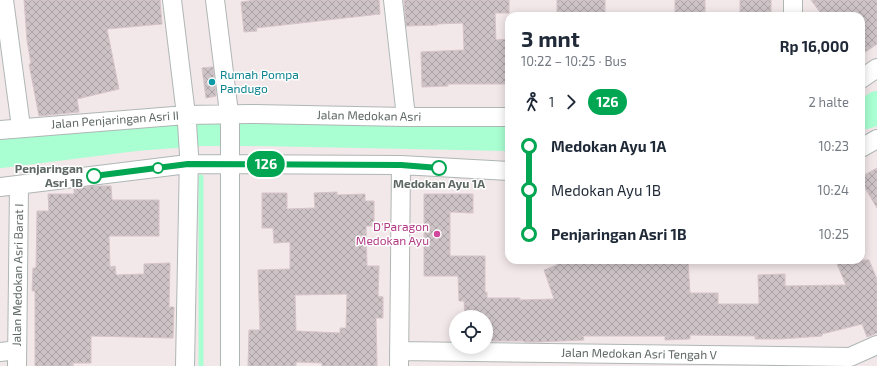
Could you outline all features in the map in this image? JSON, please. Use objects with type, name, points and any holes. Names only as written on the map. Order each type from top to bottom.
[{"type":"street","points":[[4,0],[21,127]]},
{"type":"street","points":[[172,0],[186,119],[188,160],[185,366]]},
{"type":"street","points":[[215,0],[230,117],[230,366]]},
{"type":"street","points":[[393,0],[406,117]]},
{"type":"street","points":[[793,0],[793,12]]},
{"type":"street","points":[[865,76],[877,68]]},
{"type":"street","name":"Jalan Penjaringan Asri II","points":[[0,130],[21,127],[230,117]]},
{"type":"street","name":"Jalan Medokan Asri","points":[[230,117],[505,117]]},
{"type":"street","points":[[865,146],[877,139]]},
{"type":"street","points":[[0,187],[188,160],[401,165],[505,171]]},
{"type":"street","points":[[399,358],[401,165]]},
{"type":"street","name":"Jalan Medokan Asri Barat I","points":[[11,356],[19,185]]},
{"type":"street","name":"Jalan Medokan Asri Tengah V","points":[[399,358],[850,361],[877,345]]},
{"type":"building","points":[[24,0],[160,0],[162,24],[107,29],[119,89],[77,99],[79,112],[39,116],[29,64],[31,64],[27,40]]},
{"type":"building","points":[[256,0],[379,0],[380,14],[256,28],[257,31],[244,32],[241,2]]},
{"type":"building","points":[[404,0],[509,0],[509,12],[495,13],[496,40],[505,39],[505,84],[448,84],[448,86],[422,87],[421,52],[464,50],[463,23],[406,26]]},
{"type":"building","points":[[557,0],[605,0],[605,12],[557,12]]},
{"type":"building","points":[[675,0],[705,0],[705,12],[675,12]]},
{"type":"building","points":[[740,0],[771,0],[771,12],[740,12]]},
{"type":"building","points":[[811,0],[877,0],[877,44],[865,52],[865,12],[820,12]]},
{"type":"building","name":"Rumah Pompa Pandugo","points":[[213,67],[216,96],[206,98],[202,68]]},
{"type":"building","points":[[877,168],[877,208],[865,188],[865,175]]},
{"type":"building","points":[[92,186],[111,186],[112,200],[159,200],[159,236],[109,236],[110,267],[115,266],[116,275],[144,274],[144,264],[170,263],[169,307],[174,307],[173,338],[91,336],[91,363],[73,363],[73,366],[35,366],[35,291],[32,291],[33,268],[36,268],[37,211],[49,211],[48,194],[74,194],[74,189]]},
{"type":"building","points":[[337,192],[337,195],[365,194],[365,201],[374,201],[374,226],[366,226],[367,266],[379,266],[378,296],[383,297],[383,318],[376,318],[377,366],[322,366],[322,363],[296,362],[296,366],[248,366],[249,330],[260,330],[258,270],[290,269],[290,242],[274,243],[273,228],[262,228],[262,193],[287,193],[287,209],[315,208],[314,193]],"holes":[[[347,294],[346,328],[340,328],[340,333],[296,331],[295,295]]]},
{"type":"building","points":[[424,194],[473,194],[473,213],[450,212],[450,256],[485,256],[485,293],[487,292],[487,298],[520,298],[520,300],[554,299],[544,270],[557,264],[688,264],[690,293],[718,293],[718,304],[759,304],[758,275],[785,274],[785,286],[846,285],[837,264],[865,264],[865,260],[869,260],[877,279],[877,333],[867,337],[862,324],[822,334],[822,336],[780,339],[755,339],[755,336],[690,335],[690,339],[665,340],[665,336],[583,336],[584,340],[539,342],[493,341],[493,310],[465,310],[464,301],[459,301],[458,276],[424,276]]},
{"type":"waterway","points":[[865,114],[869,113],[877,106]]},
{"type":"waterway","points":[[0,153],[135,136],[201,131],[505,136]]},
{"type":"waterway","points":[[201,177],[201,366]]},
{"type":"bus line","name":"126","points":[[94,176],[188,164],[230,163],[401,165],[439,168]]},
{"type":"place","name":"Rumah Pompa Pandugo","points":[[212,82]]},
{"type":"place","name":"Medokan Ayu 1A","points":[[439,168]]},
{"type":"place","name":"Penjaringan Asri 1B","points":[[94,176]]},
{"type":"place","name":"D'Paragon Medokan Ayu","points":[[437,234]]}]
